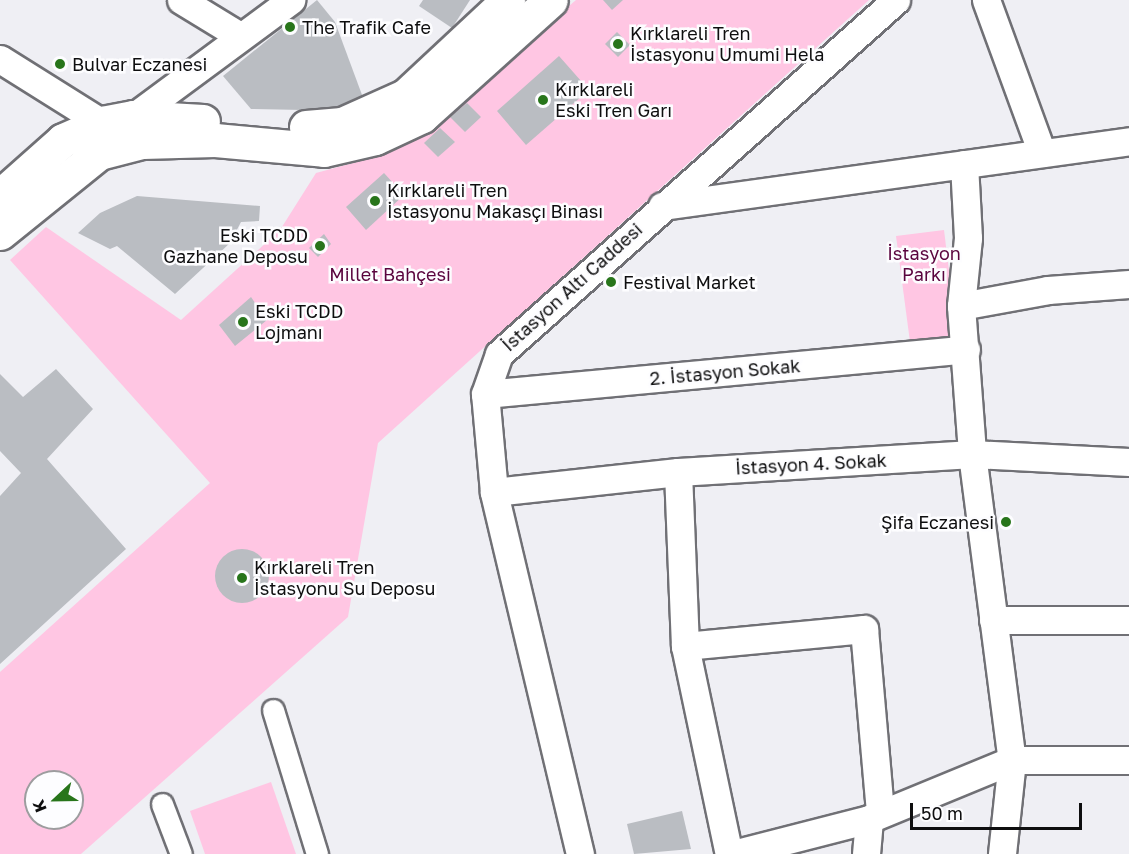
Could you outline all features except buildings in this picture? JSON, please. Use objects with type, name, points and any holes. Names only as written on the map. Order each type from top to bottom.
[{"type":"main road","points":[[0,196],[63,140],[111,131],[327,128],[342,124],[405,96],[508,0]]},
{"type":"main road","points":[[111,131],[142,142],[215,140],[324,150],[375,138],[422,116],[547,1]]},
{"type":"main road","points":[[0,233],[111,131]]},
{"type":"street","points":[[182,0],[240,36]]},
{"type":"street","points":[[0,59],[111,131],[291,0]]},
{"type":"street","name":"İstasyon Altı Caddesi","points":[[580,854],[494,492],[485,394],[499,354],[662,206],[896,0]]},
{"type":"street","points":[[986,0],[1042,153]]},
{"type":"street","points":[[662,206],[1129,141]]},
{"type":"street","points":[[963,164],[968,238],[961,306],[972,454],[1012,760],[1002,854]]},
{"type":"street","points":[[961,306],[1047,290],[1129,284]]},
{"type":"street","name":"2. İstasyon Sokak","points":[[485,394],[966,350]]},
{"type":"street","name":"İstasyon 4. Sokak","points":[[494,492],[678,472],[972,454],[1129,462]]},
{"type":"street","points":[[678,472],[685,646],[731,854],[874,816],[1012,760],[1129,760]]},
{"type":"street","points":[[993,620],[1129,620]]},
{"type":"street","points":[[685,646],[864,629],[874,816],[866,854]]},
{"type":"street","points":[[273,710],[317,854]]},
{"type":"street","points":[[162,804],[181,854]]},
{"type":"green space","name":"Millet Bahçesi","points":[[576,0],[869,0],[378,443],[348,617],[81,854],[0,854],[0,672],[210,483],[10,260],[46,227],[181,320],[280,230],[316,173],[368,159],[435,121]]},
{"type":"green space","name":"İstasyon Parkı","points":[[944,230],[957,336],[910,342],[896,236]]},
{"type":"green space","points":[[271,782],[296,854],[205,854],[190,811]]},
{"type":"place","name":"The Trafik Cafe","points":[[290,27]]},
{"type":"place","name":"Kırklareli Tren İstasyonu Umumi Hela","points":[[618,44]]},
{"type":"place","name":"Bulvar Eczanesi","points":[[60,64]]},
{"type":"place","name":"Kırklareli Eski Tren Garı","points":[[543,100]]},
{"type":"place","name":"Kırklareli Tren İstasyonu Makasçı Binası","points":[[375,201]]},
{"type":"place","name":"Eski TCDD Gazhane Deposu","points":[[320,246]]},
{"type":"place","name":"Festival Market","points":[[611,282]]},
{"type":"place","name":"Eski TCDD Lojmanı","points":[[243,322]]},
{"type":"place","name":"Şifa Eczanesi","points":[[1006,522]]},
{"type":"place","name":"Kırklareli Tren İstasyonu Su Deposu","points":[[242,578]]}]
